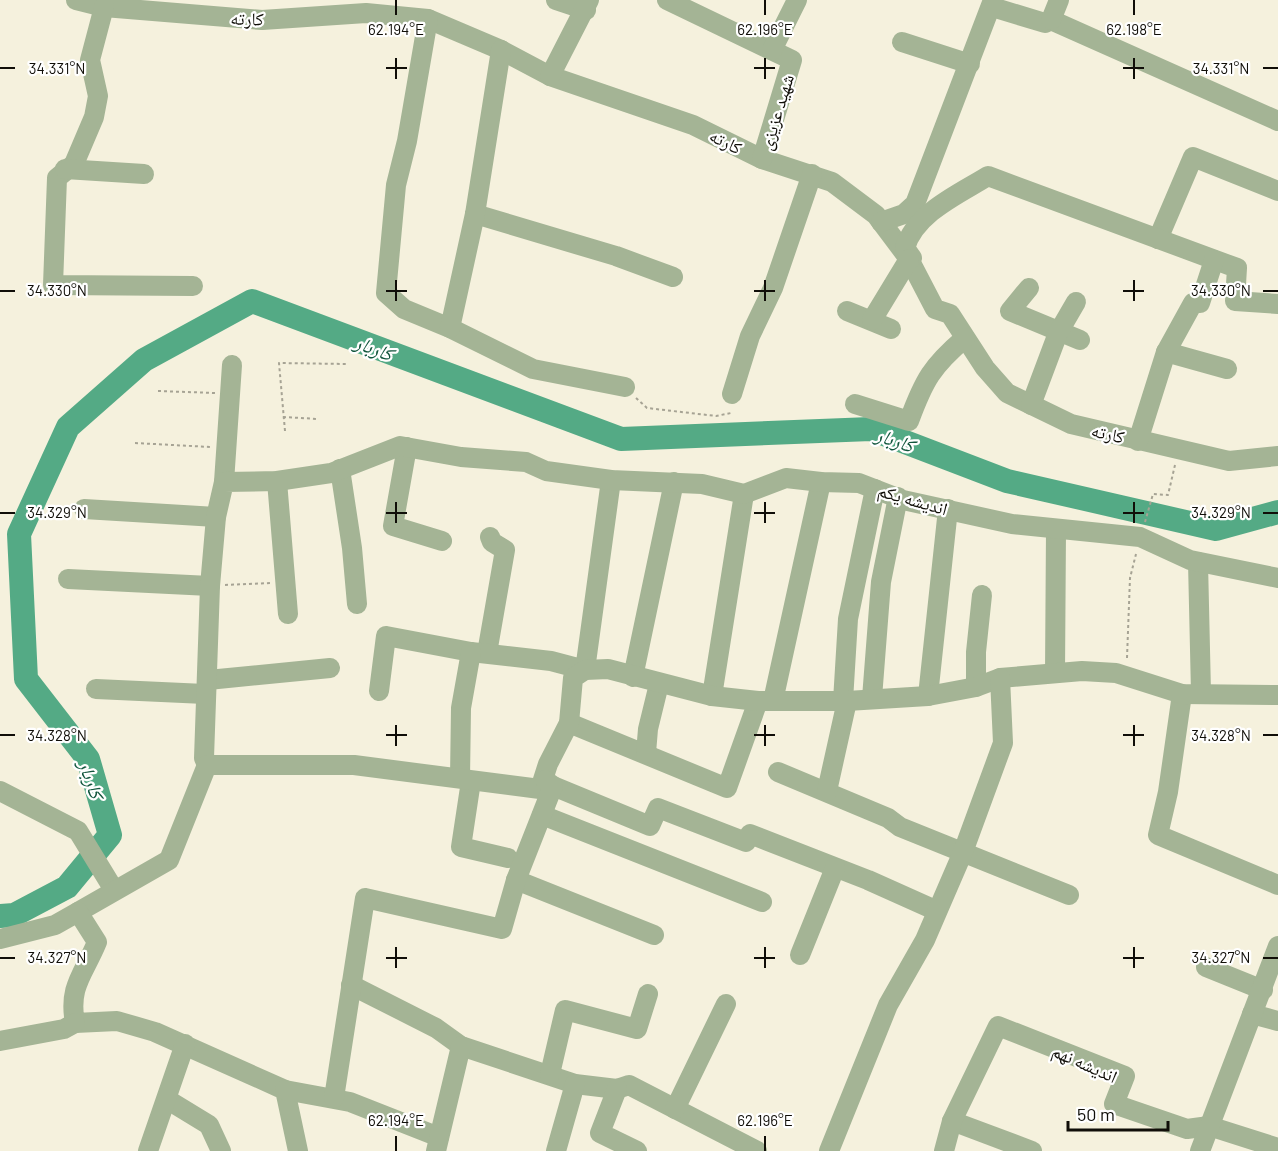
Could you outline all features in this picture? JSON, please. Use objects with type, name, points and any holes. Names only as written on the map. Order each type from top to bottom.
[{"type":"street","name":"کارته","points":[[76,0],[104,7],[262,20],[366,13],[428,19],[501,50],[550,76],[693,125],[762,159],[832,182],[876,215],[909,259],[935,309],[950,314],[985,368],[1007,393],[1071,424],[1138,441],[1229,461],[1278,456]]},
{"type":"street","points":[[550,76],[588,5],[556,0]]},
{"type":"street","name":"شهید عزیزی","points":[[667,0],[792,60],[762,159]]},
{"type":"street","points":[[772,50],[797,0]]},
{"type":"street","points":[[881,222],[904,214],[915,204],[992,3],[1045,23],[1051,20],[1059,0]]},
{"type":"street","points":[[104,7],[90,60],[98,96],[94,117],[74,164],[65,169],[57,178],[53,285],[193,286]]},
{"type":"street","points":[[428,19],[407,141],[396,185],[386,293],[404,309],[450,328],[533,369],[626,387]]},
{"type":"street","points":[[1051,20],[1278,121]]},
{"type":"street","points":[[902,42],[970,64]]},
{"type":"street","points":[[450,328],[475,214],[501,50]]},
{"type":"street","points":[[1158,239],[1193,157],[1278,191]]},
{"type":"street","points":[[65,169],[144,174]]},
{"type":"street","points":[[732,394],[750,336],[773,288],[812,174]]},
{"type":"street","points":[[927,297],[916,265],[905,249],[909,234],[934,209],[988,176],[1237,268],[1235,301],[1278,304]]},
{"type":"street","points":[[475,214],[616,256],[673,277]]},
{"type":"street","points":[[872,320],[909,259]]},
{"type":"street","points":[[1138,441],[1166,352],[1193,303],[1200,303],[1214,260]]},
{"type":"street","points":[[1029,288],[1010,311],[1058,333],[1080,340]]},
{"type":"street","points":[[1031,405],[1058,333],[1076,302]]},
{"type":"street","points":[[847,311],[891,329]]},
{"type":"street","points":[[855,404],[909,420],[923,383],[934,368],[965,338]]},
{"type":"street","points":[[1166,352],[1227,369]]},
{"type":"street","points":[[0,939],[55,925],[78,912],[112,886],[169,860],[207,765],[204,758],[210,586],[216,517],[224,482],[224,448],[232,364]]},
{"type":"street","points":[[224,482],[277,481],[340,469],[400,446],[461,457],[526,462],[546,471],[610,480],[702,484],[744,494],[712,696]]},
{"type":"street","points":[[407,447],[393,526],[442,541]]},
{"type":"street","points":[[340,469],[357,604]]},
{"type":"street","name":"اندیشه یکم","points":[[744,494],[786,478],[859,483],[898,497],[1012,524],[1140,537],[1198,562],[1278,578]]},
{"type":"street","points":[[334,1098],[365,897],[502,929],[516,880],[542,815],[548,782],[569,723],[573,678],[585,670],[610,480]]},
{"type":"street","points":[[277,481],[288,614]]},
{"type":"street","points":[[633,677],[674,482]]},
{"type":"street","points":[[569,723],[727,788],[765,701],[821,482]]},
{"type":"street","points":[[827,792],[845,701],[848,619],[876,489]]},
{"type":"street","points":[[872,698],[881,582],[898,497]]},
{"type":"street","points":[[84,509],[216,517]]},
{"type":"street","points":[[928,696],[948,509]]},
{"type":"street","points":[[1055,673],[1056,530]]},
{"type":"street","points":[[490,537],[492,542],[505,550],[479,652],[461,708],[466,779],[461,847],[508,858]]},
{"type":"street","points":[[1198,562],[1191,694],[1158,835],[1278,885]]},
{"type":"street","points":[[68,579],[210,586]]},
{"type":"street","points":[[976,687],[976,652],[982,595]]},
{"type":"street","points":[[379,691],[386,636],[551,662],[585,670],[608,669],[712,696],[765,701],[845,701],[928,696],[976,687],[1000,678],[1055,673],[1104,672],[1191,694],[1278,695]]},
{"type":"street","points":[[96,689],[206,687],[330,668]]},
{"type":"street","points":[[829,1151],[888,1005],[925,939],[935,910],[963,852],[1003,743],[1000,678]]},
{"type":"street","points":[[646,753],[648,729],[659,684]]},
{"type":"street","points":[[207,765],[354,765],[540,789],[548,782]]},
{"type":"street","points":[[778,772],[888,818],[900,828],[1069,895]]},
{"type":"street","points":[[548,782],[650,826],[658,808],[746,842],[750,834],[935,910]]},
{"type":"street","points":[[0,791],[78,831],[112,886]]},
{"type":"street","points":[[542,815],[762,902]]},
{"type":"street","points":[[800,955],[835,867]]},
{"type":"street","points":[[516,880],[654,935]]},
{"type":"street","points":[[75,1023],[71,1004],[75,987],[97,942],[78,912]]},
{"type":"street","points":[[1200,1151],[1278,946]]},
{"type":"street","points":[[1206,967],[1263,990]]},
{"type":"street","points":[[351,985],[436,1028],[461,1046],[575,1084],[617,1089],[629,1085],[757,1151]]},
{"type":"street","points":[[550,1074],[565,1010],[636,1029],[648,994]]},
{"type":"street","points":[[675,1109],[726,1004]]},
{"type":"street","points":[[1252,1014],[1278,1021]]},
{"type":"street","points":[[0,1041],[64,1029],[75,1023],[117,1021],[185,1044],[285,1090],[334,1098],[438,1144],[461,1046]]},
{"type":"street","name":"اندیشه نهم","points":[[952,1121],[998,1026],[1125,1076],[1114,1104],[1186,1129],[1209,1126],[1278,1148]]},
{"type":"street","points":[[148,1151],[168,1100],[185,1044]]},
{"type":"street","points":[[556,1151],[575,1084]]},
{"type":"street","points":[[617,1089],[600,1133],[637,1151]]},
{"type":"street","points":[[285,1090],[298,1151]]},
{"type":"street","points":[[168,1100],[209,1125],[221,1151]]},
{"type":"street","points":[[944,1151],[952,1121],[1032,1151]]},
{"type":"path","points":[[285,431],[279,363],[347,364]]},
{"type":"path","points":[[626,387],[647,408],[716,416],[731,413],[732,394]]},
{"type":"path","points":[[158,391],[231,393]]},
{"type":"path","points":[[283,417],[318,419]]},
{"type":"path","points":[[135,443],[224,448]]},
{"type":"path","points":[[1126,676],[1130,578],[1153,494],[1168,495],[1178,448]]},
{"type":"path","points":[[210,586],[285,582]]},
{"type":"waterway","name":"کاربار","points":[[0,916],[14,915],[67,887],[110,835],[88,759],[26,679],[19,534],[68,427],[144,360],[252,301],[621,439],[871,429],[1007,481],[1216,529],[1278,512]]}]
